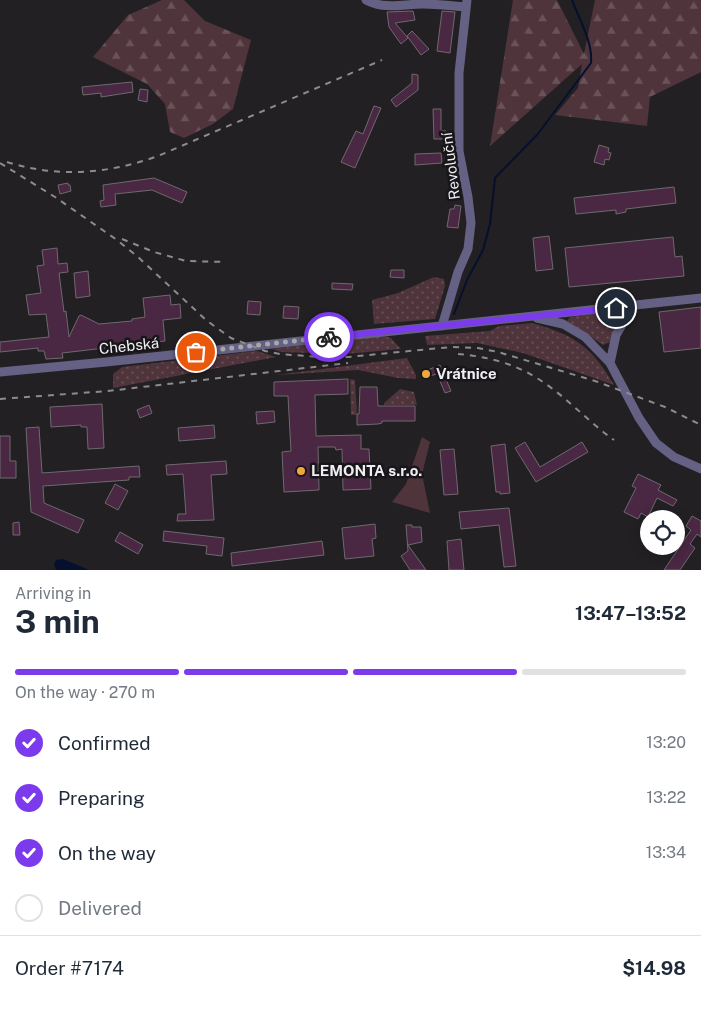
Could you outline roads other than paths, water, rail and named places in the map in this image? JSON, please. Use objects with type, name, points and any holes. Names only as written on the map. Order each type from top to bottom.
[{"type":"street","points":[[366,0],[376,5],[389,7],[422,4],[467,4]]},
{"type":"street","name":"Revoluční","points":[[442,326],[458,272],[468,249],[471,223],[460,151],[459,73],[467,4]]},
{"type":"street","name":"Chebská","points":[[0,372],[701,298]]},
{"type":"street","points":[[610,363],[616,335],[633,306]]},
{"type":"street","points":[[530,316],[563,324],[584,337],[610,363],[639,418],[656,443],[674,457],[701,469]]},
{"type":"water","points":[[63,559],[89,570],[56,570],[54,564],[56,560]]},
{"type":"waterway","points":[[454,314],[467,280],[483,250],[490,224],[495,178],[537,135],[591,63],[588,39],[572,0]]},
{"type":"railway","points":[[7,162],[26,167],[64,172],[102,170],[139,162],[158,156],[382,60]]},
{"type":"railway","points":[[0,163],[55,197],[117,240],[206,320],[231,338],[265,351],[319,357],[348,357],[451,347],[478,348],[498,352],[595,381],[665,407],[701,425]]},
{"type":"railway","points":[[122,239],[154,252],[186,261],[226,262]]},
{"type":"railway","points":[[458,354],[498,361],[526,372],[556,391],[614,440]]},
{"type":"railway","points":[[0,399],[108,391],[348,363]]},
{"type":"place","name":"Vrátnice","points":[[426,374]]},
{"type":"place","name":"LEMONTA s.r.o.","points":[[301,471]]}]
